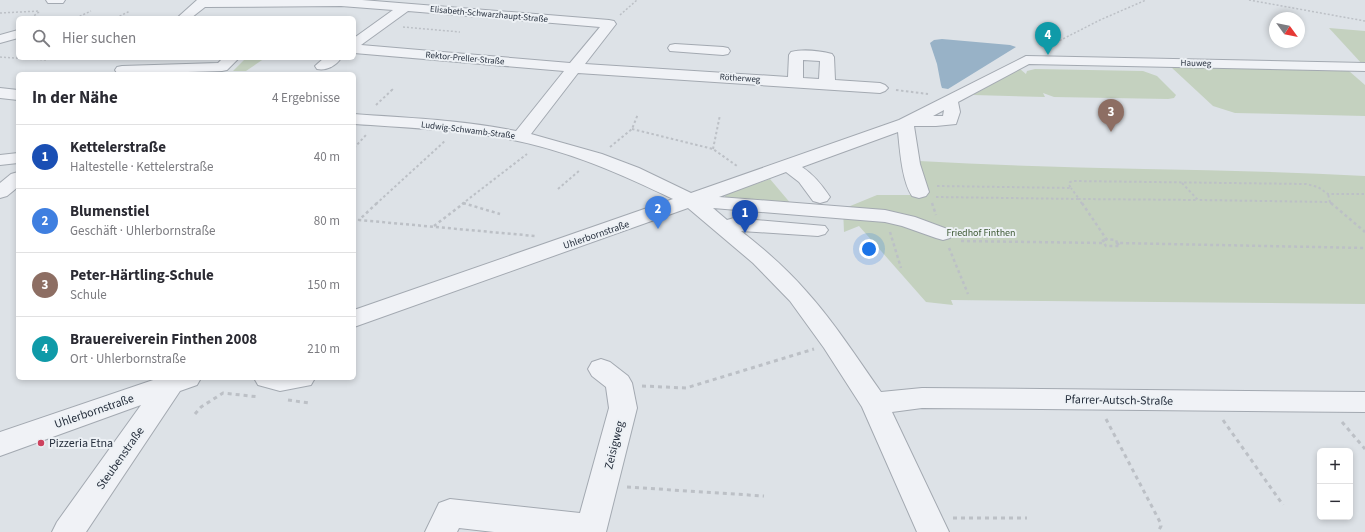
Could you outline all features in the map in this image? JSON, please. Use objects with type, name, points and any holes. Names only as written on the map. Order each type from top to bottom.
[{"type":"street","points":[[52,0],[59,0]]},
{"type":"street","points":[[185,16],[203,1]]},
{"type":"street","name":"Elisabeth-Schwarzhaupt-Straße","points":[[203,1],[341,2],[609,24]]},
{"type":"street","name":"Rektor-Preller-Straße","points":[[356,43],[406,7]]},
{"type":"street","points":[[525,144],[575,68],[609,24]]},
{"type":"street","points":[[0,39],[16,35]]},
{"type":"street","name":"Rektor-Preller-Straße","points":[[356,44],[575,68]]},
{"type":"street","points":[[675,48],[723,51]]},
{"type":"street","points":[[685,75],[694,49]]},
{"type":"street","points":[[795,82],[796,55],[828,57],[827,84]]},
{"type":"street","points":[[119,72],[133,60]]},
{"type":"street","points":[[119,72],[222,67],[230,60]]},
{"type":"street","points":[[927,189],[911,164],[909,122],[950,120],[952,112],[950,100],[1026,60]]},
{"type":"street","name":"Hauweg","points":[[1026,60],[1365,67]]},
{"type":"street","name":"Rötherweg","points":[[575,68],[880,88]]},
{"type":"street","points":[[0,94],[16,95]]},
{"type":"street","name":"Ludwig-Schwamb-Straße","points":[[356,119],[491,131],[525,144],[596,158],[632,172],[691,200]]},
{"type":"street","name":"Uhlerbornstraße","points":[[356,318],[909,122]]},
{"type":"street","points":[[0,160],[16,158]]},
{"type":"street","points":[[788,165],[806,178],[820,197]]},
{"type":"street","points":[[0,192],[16,180]]},
{"type":"street","points":[[691,200],[885,216],[908,221],[943,234]]},
{"type":"street","points":[[691,200],[761,258],[798,296],[833,342],[874,403],[941,525]]},
{"type":"street","points":[[725,228],[734,224],[818,230]]},
{"type":"street","name":"Zeisigweg","points":[[441,532],[450,513],[591,531],[623,408],[619,383],[601,369]]},
{"type":"street","points":[[264,388],[280,381],[287,380]]},
{"type":"street","name":"Uhlerbornstraße","points":[[0,444],[179,381]]},
{"type":"street","name":"Steubenstraße","points":[[68,532],[179,381]]},
{"type":"street","name":"Pfarrer-Autsch-Straße","points":[[874,403],[922,398],[1365,402]]},
{"type":"path","points":[[609,24],[615,21],[625,9],[637,0]]},
{"type":"path","points":[[1026,60],[1034,54],[1093,24],[1146,0]]},
{"type":"path","points":[[1249,0],[1365,21]]},
{"type":"path","points":[[0,13],[40,11]]},
{"type":"path","points":[[80,16],[91,11]]},
{"type":"path","points":[[120,16],[130,11]]},
{"type":"path","points":[[380,26],[460,32]]},
{"type":"path","points":[[0,57],[16,58]]},
{"type":"path","points":[[880,88],[914,91],[950,100]]},
{"type":"path","points":[[371,110],[393,89]]},
{"type":"path","points":[[608,149],[632,128],[638,114]]},
{"type":"path","points":[[713,149],[720,115]]},
{"type":"path","points":[[632,128],[713,149],[742,169]]},
{"type":"path","points":[[450,137],[359,220],[537,236]]},
{"type":"path","points":[[434,226],[525,144]]},
{"type":"path","points":[[558,189],[584,166]]},
{"type":"path","points":[[1107,240],[1069,185],[1070,182],[1306,184],[1318,187],[1328,194],[1365,194]]},
{"type":"path","points":[[1182,183],[1198,200]]},
{"type":"path","points":[[927,189],[1071,188]]},
{"type":"path","points":[[1328,194],[1330,202],[1365,232]]},
{"type":"path","points":[[968,294],[943,234],[930,197],[1330,202]]},
{"type":"path","points":[[462,202],[500,214]]},
{"type":"path","points":[[885,216],[901,268]]},
{"type":"path","points":[[943,234],[965,242],[1104,243],[1106,246],[1120,246],[1118,243]]},
{"type":"path","points":[[1104,243],[1102,239],[1116,240],[1118,243],[1365,248]]},
{"type":"path","points":[[642,386],[686,388],[815,349]]},
{"type":"path","points":[[195,414],[223,392],[264,388]]},
{"type":"path","points":[[286,400],[309,403]]},
{"type":"path","points":[[1221,417],[1283,505]]},
{"type":"path","points":[[1338,417],[1365,449]]},
{"type":"path","points":[[1105,418],[1160,522],[1161,526],[1158,532]]},
{"type":"path","points":[[626,487],[764,496]]},
{"type":"path","points":[[941,525],[1027,518]]},
{"type":"green space","points":[[1329,28],[1365,31],[1365,65],[1363,65]]},
{"type":"green space","points":[[244,60],[262,60],[246,71],[233,71]]},
{"type":"green space","points":[[1171,67],[1336,69],[1349,71],[1365,85],[1365,116],[1235,113],[1213,106]]},
{"type":"green space","points":[[1020,69],[1026,74],[1027,71],[1035,69],[1143,71],[1157,76],[1176,95],[1174,98],[1168,99],[1054,97],[1043,93],[1045,97],[973,95]]},
{"type":"green space","name":"Friedhof Finthen","points":[[919,161],[1031,166],[1309,173],[1365,176],[1365,304],[951,300],[953,305],[926,302],[859,226],[844,232],[843,209],[877,195],[923,195]]},
{"type":"green space","points":[[770,179],[792,205],[724,199],[726,194]]},
{"type":"water","points":[[942,39],[1010,45],[1016,47],[948,89],[942,88],[937,64],[930,43],[934,40]]},
{"type":"place","name":"Brauereiverein Finthen 2008","points":[[1048,55]]},
{"type":"place","name":"Peter-Härtling-Schule","points":[[1111,132]]},
{"type":"place","name":"Blumenstiel","points":[[658,229]]},
{"type":"place","name":"Kettelerstraße","points":[[745,233]]},
{"type":"place","name":"Pizzeria Etna","points":[[41,443]]}]
